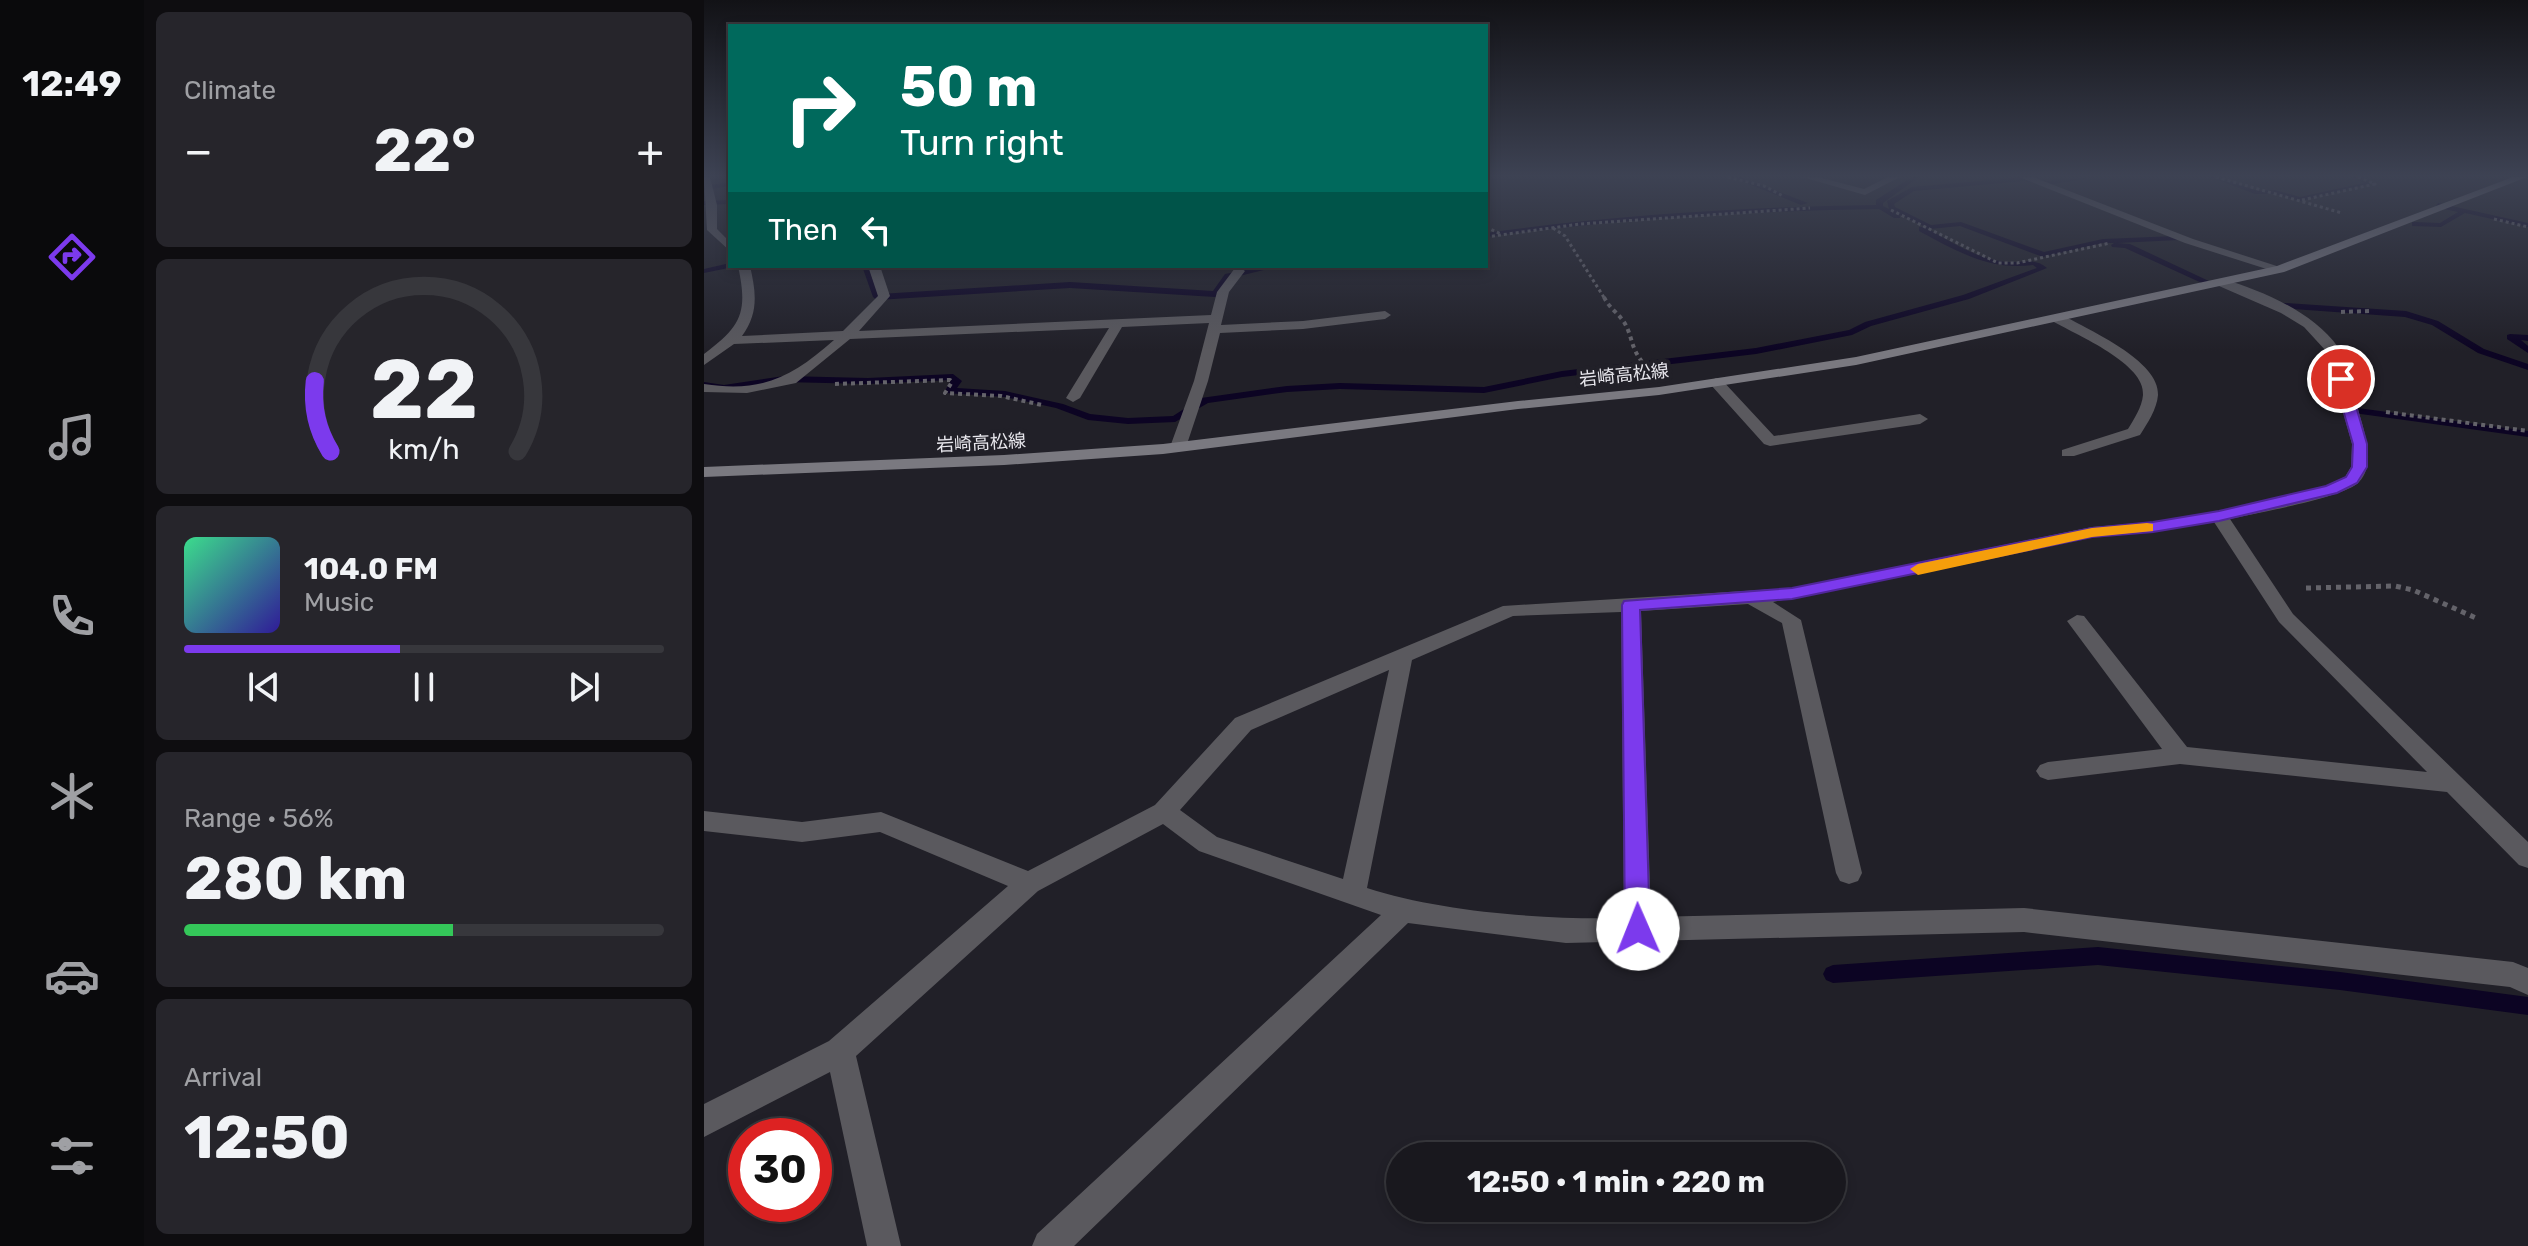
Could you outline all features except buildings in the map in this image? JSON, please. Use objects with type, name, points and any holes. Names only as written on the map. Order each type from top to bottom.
[{"type":"main road","name":"岩崎高松線","points":[[704,472],[1004,460],[1178,447],[1659,391],[1856,361],[2059,319],[2280,269],[2369,235]]},
{"type":"street","points":[[2174,235],[2280,269]]},
{"type":"street","points":[[704,361],[733,340],[749,321],[751,294],[744,268]]},
{"type":"street","points":[[704,388],[723,392],[782,382],[802,373],[884,296],[875,268]]},
{"type":"street","points":[[1178,447],[1223,292],[1239,271]]},
{"type":"street","points":[[704,1121],[840,1051],[1029,883],[1164,812],[1243,724],[1510,610],[1792,594],[2092,532],[2153,527],[2219,516],[2331,490],[2352,480],[2359,467],[2360,444],[2333,350],[2309,324],[2286,310],[2223,283]]},
{"type":"street","points":[[733,340],[1118,323],[1303,325],[1385,315]]},
{"type":"street","points":[[2059,319],[2118,353],[2145,374],[2151,390],[2134,432],[2068,453]]},
{"type":"street","points":[[1073,398],[1118,323]]},
{"type":"street","points":[[1716,382],[1770,441],[1920,419]]},
{"type":"street","points":[[2219,516],[2286,618],[2528,858]]},
{"type":"street","points":[[1751,597],[1791,620],[1849,873]]},
{"type":"street","points":[[1631,605],[1638,929]]},
{"type":"street","points":[[2077,621],[2180,755]]},
{"type":"street","points":[[1353,894],[1402,656]]},
{"type":"street","points":[[2048,771],[2180,755],[2454,784]]},
{"type":"street","points":[[1164,812],[1208,844],[1403,911],[1566,931],[2024,920],[2513,975],[2528,982]]},
{"type":"street","points":[[704,821],[802,832],[881,822],[1029,883]]},
{"type":"street","points":[[1049,1246],[1403,911]]},
{"type":"street","points":[[840,1051],[884,1246]]},
{"type":"path","points":[[1564,235],[1609,307],[1624,322],[1632,349],[1659,391]]},
{"type":"path","points":[[1942,235],[1998,263],[2017,263],[2118,243]]},
{"type":"path","points":[[782,382],[852,384],[950,380],[952,382],[945,393],[1001,396],[1055,408]]},
{"type":"path","points":[[2349,407],[2528,431]]},
{"type":"path","points":[[2265,586],[2395,586],[2413,590],[2476,618]]},
{"type":"waterway","points":[[1934,235],[1989,261],[2017,265],[2032,263]]},
{"type":"waterway","points":[[1990,235],[2043,255],[2103,241],[2176,238]]},
{"type":"waterway","points":[[2115,245],[2127,246],[2207,282]]},
{"type":"waterway","points":[[704,385],[724,388],[784,379],[868,381],[953,377],[957,381],[950,391],[1005,394],[1059,406],[1088,417],[1128,421],[1175,419],[1205,400],[1287,389],[1340,386],[1484,390],[1562,374],[1756,351],[1852,332],[1868,324],[1966,297],[2043,268],[2035,263]]},
{"type":"waterway","points":[[704,271],[728,265]]},
{"type":"waterway","points":[[867,268],[877,297],[1070,285],[1215,294],[1228,276],[1266,268]]},
{"type":"waterway","points":[[2270,305],[2406,314],[2435,323],[2481,351],[2528,367]]},
{"type":"waterway","points":[[2528,338],[2510,337],[2528,350]]},
{"type":"waterway","points":[[2343,409],[2528,434]]},
{"type":"waterway","points":[[1833,974],[2098,956],[2340,981],[2528,1006]]},
{"type":"slow traffic","points":[[1918,569],[2092,532],[2147,528]]},
{"type":"route","points":[[1638,929],[1631,605],[1792,594],[2092,532],[2153,527],[2219,516],[2331,490],[2352,480],[2359,467],[2360,444],[2341,379]]}]
